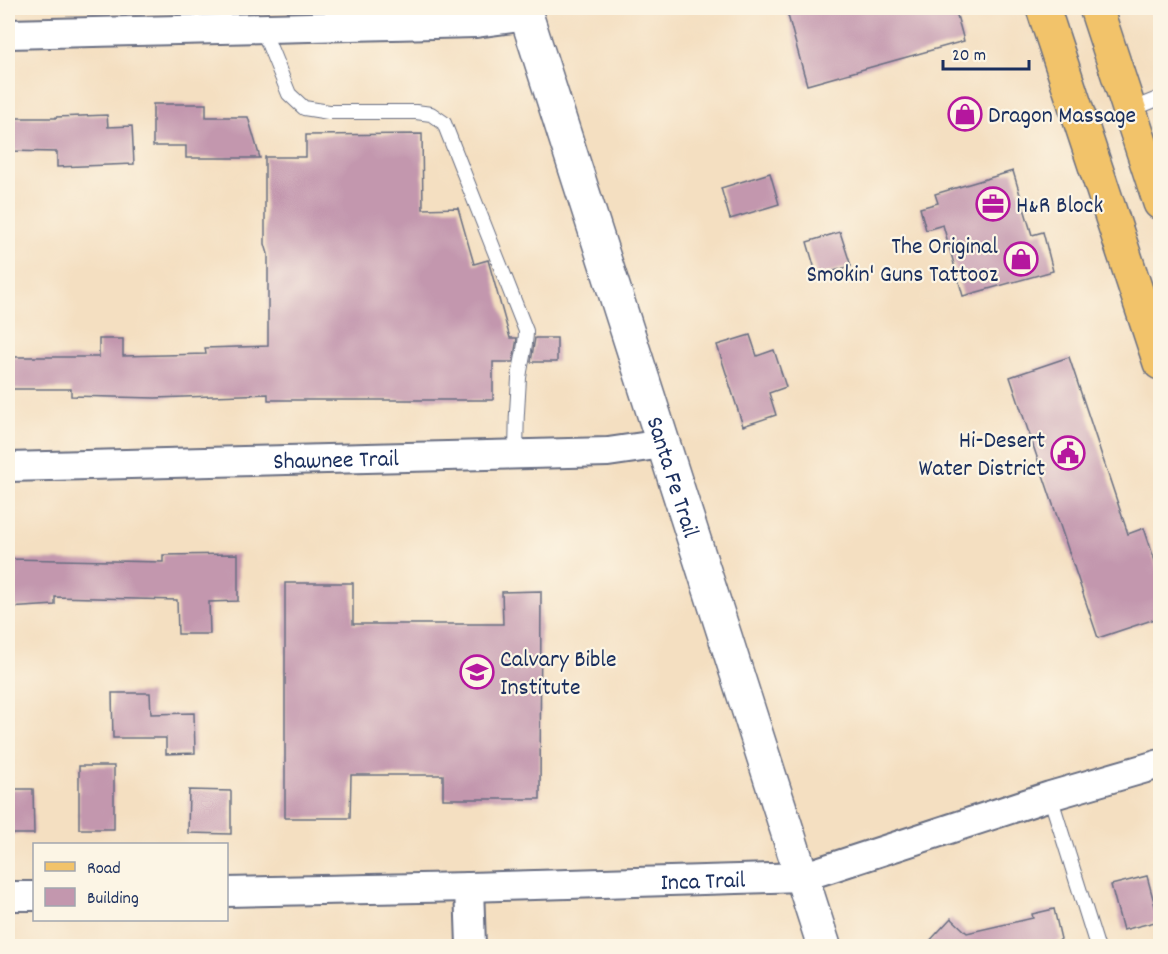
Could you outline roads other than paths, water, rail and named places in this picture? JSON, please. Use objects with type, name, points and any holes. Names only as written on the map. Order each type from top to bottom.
[{"type":"main road","points":[[1043,8],[1161,363]]},
{"type":"main road","points":[[1096,8],[1161,203]]},
{"type":"street","points":[[8,33],[476,23],[525,12]]},
{"type":"street","name":"Santa Fe Trail","points":[[525,12],[824,946]]},
{"type":"street","name":"Shawnee Trail","points":[[8,467],[608,453],[663,444]]},
{"type":"street","name":"Inca Trail","points":[[228,892],[802,877],[1050,796],[1161,764]]},
{"type":"street","points":[[470,887],[471,946]]},
{"type":"street","points":[[8,896],[33,896]]},
{"type":"lane","points":[[262,28],[289,94],[304,108],[343,112],[416,112],[431,114],[444,123],[526,331],[517,402],[516,455]]},
{"type":"lane","points":[[1130,110],[1161,98]]},
{"type":"lane","points":[[1050,796],[1097,946]]},
{"type":"place","name":"Dragon Massage","points":[[965,114]]},
{"type":"place","name":"H&R Block","points":[[993,204]]},
{"type":"place","name":"The Original Smokin' Guns Tattooz","points":[[1021,259]]},
{"type":"place","name":"Hi-Desert Water District","points":[[1068,453]]},
{"type":"place","name":"Calvary Bible Institute","points":[[477,672]]}]
